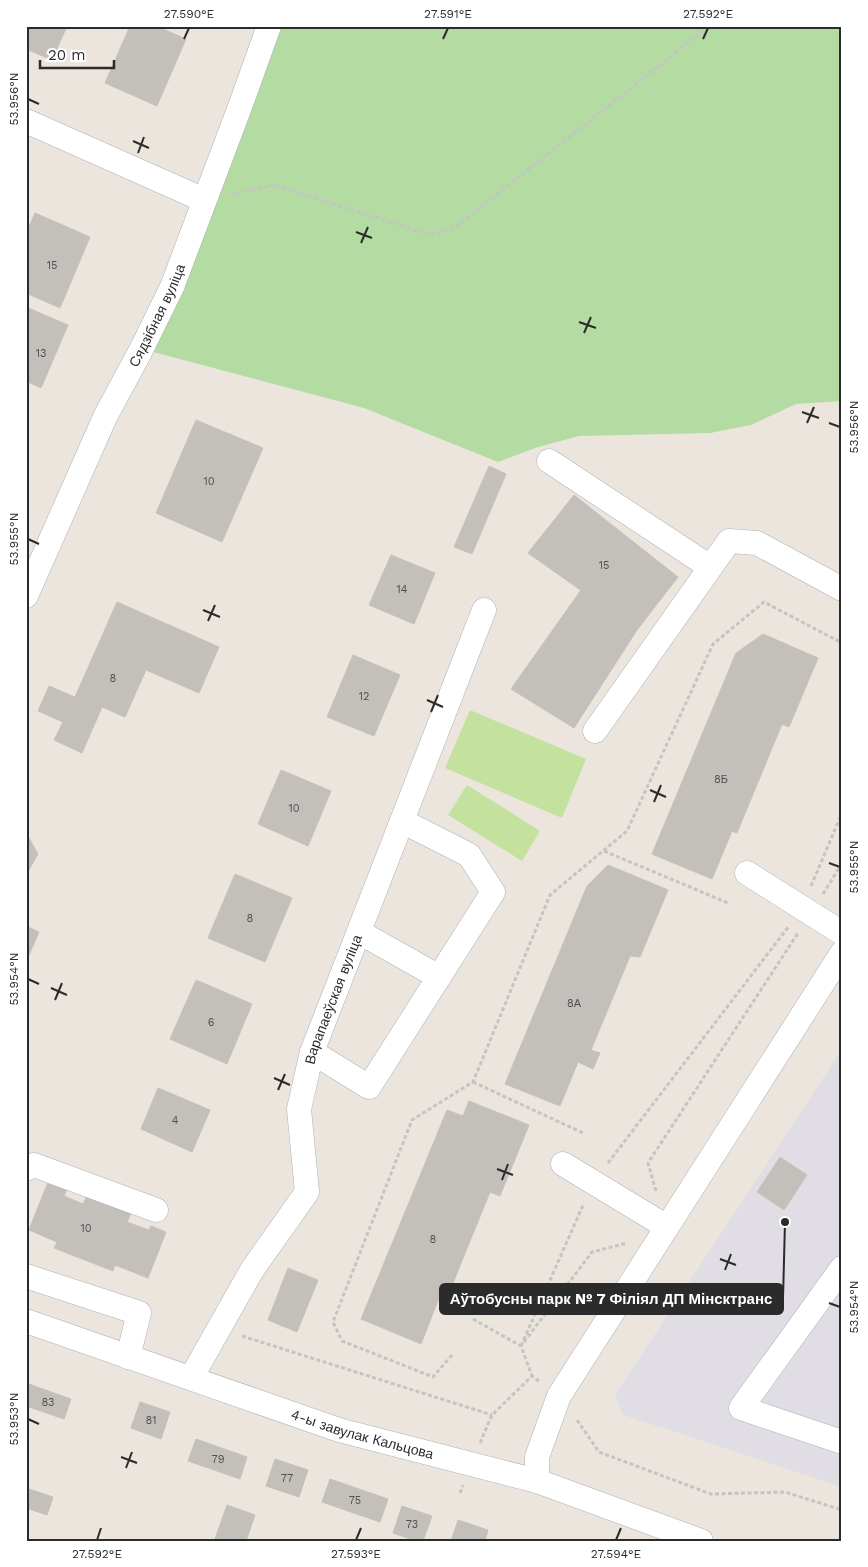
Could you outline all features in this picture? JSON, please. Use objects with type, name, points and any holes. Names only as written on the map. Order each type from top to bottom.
[{"type":"street","name":"Сядзібная вуліца","points":[[26,596],[105,417],[172,287],[269,26]]},
{"type":"street","points":[[26,121],[204,200]]},
{"type":"street","points":[[549,461],[710,567]]},
{"type":"street","points":[[595,731],[729,541],[757,543],[842,589]]},
{"type":"street","name":"Варапаеўская вуліца","points":[[191,1378],[252,1270],[307,1192],[299,1109],[312,1052],[484,610]]},
{"type":"street","points":[[312,1052],[369,1088],[493,892],[469,855],[402,821]]},
{"type":"street","points":[[747,873],[842,933]]},
{"type":"street","points":[[359,932],[439,977]]},
{"type":"street","points":[[537,1481],[536,1457],[559,1396],[657,1221],[842,953]]},
{"type":"street","points":[[563,1164],[657,1221]]},
{"type":"street","points":[[26,1169],[34,1165],[156,1210]]},
{"type":"street","points":[[842,1268],[741,1408],[842,1442]]},
{"type":"street","points":[[26,1276],[139,1313],[128,1356]]},
{"type":"street","name":"4-ы завулак Кальцова","points":[[26,1321],[339,1430],[537,1481],[700,1541]]},
{"type":"path","points":[[204,200],[275,185],[430,235],[453,229],[709,26]]},
{"type":"path","points":[[452,1355],[433,1377],[342,1341],[333,1322],[412,1120],[473,1082],[550,895],[627,832],[713,644],[764,602],[842,643]]},
{"type":"path","points":[[521,1346],[592,1252],[630,1242],[657,1221],[657,1195],[648,1163],[806,912],[842,813]]},
{"type":"path","points":[[604,851],[728,903]]},
{"type":"path","points":[[521,1346],[593,1182],[806,912],[842,863]]},
{"type":"path","points":[[473,1082],[583,1133]]},
{"type":"path","points":[[472,1319],[521,1346],[532,1376],[559,1396],[599,1452],[711,1494],[785,1492],[842,1510]]},
{"type":"path","points":[[219,1329],[492,1415]]},
{"type":"path","points":[[460,1493],[492,1415],[532,1376]]},
{"type":"shaded area","points":[[842,1049],[842,1487],[623,1415],[615,1395]]},
{"type":"green space","points":[[271,26],[842,26],[842,401],[796,404],[751,425],[710,433],[579,436],[538,447],[498,462],[364,408],[142,349]]},
{"type":"green space","points":[[470,710],[586,759],[562,818],[445,768]]},
{"type":"green space","points":[[467,785],[540,831],[522,861],[448,815]]},
{"type":"building","points":[[27,26],[67,26],[52,60],[26,49]]},
{"type":"building","points":[[130,26],[156,26],[186,39],[157,106],[105,83]]},
{"type":"building","points":[[35,213],[90,237],[60,308],[26,293],[26,234]]},
{"type":"building","points":[[26,307],[68,325],[41,388],[26,381]]},
{"type":"building","points":[[196,420],[263,448],[222,542],[156,513]]},
{"type":"building","points":[[489,466],[506,474],[472,554],[454,547]]},
{"type":"building","points":[[574,495],[678,577],[637,630],[528,553]]},
{"type":"building","points":[[391,555],[435,573],[414,624],[369,605]]},
{"type":"building","points":[[581,590],[637,630],[574,728],[511,689]]},
{"type":"building","points":[[117,602],[219,647],[199,693],[146,670],[125,717],[102,707],[82,753],[54,740],[63,722],[38,711],[49,686],[75,697]]},
{"type":"building","points":[[763,634],[818,658],[789,727],[782,724],[737,833],[732,831],[712,879],[652,854],[736,653]]},
{"type":"building","points":[[353,655],[400,675],[374,736],[327,717]]},
{"type":"building","points":[[281,770],[331,791],[308,846],[258,824]]},
{"type":"building","points":[[26,833],[38,854],[26,875]]},
{"type":"building","points":[[608,865],[668,890],[640,957],[630,956],[591,1050],[600,1053],[593,1069],[578,1062],[560,1106],[505,1084],[587,886]]},
{"type":"building","points":[[235,874],[292,898],[265,962],[208,938]]},
{"type":"building","points":[[26,926],[39,932],[26,962]]},
{"type":"building","points":[[196,980],[252,1004],[227,1064],[170,1039]]},
{"type":"building","points":[[158,1088],[210,1110],[192,1152],[141,1129]]},
{"type":"building","points":[[469,1101],[529,1125],[500,1196],[490,1192],[453,1283],[459,1285],[452,1303],[439,1298],[421,1344],[361,1319],[447,1110],[463,1116]]},
{"type":"building","points":[[780,1157],[807,1175],[784,1210],[757,1192]]},
{"type":"building","points":[[48,1182],[67,1189],[64,1196],[83,1204],[87,1196],[131,1213],[127,1222],[149,1230],[151,1226],[166,1232],[148,1278],[115,1265],[113,1271],[54,1248],[57,1242],[29,1230]]},
{"type":"building","points":[[288,1268],[318,1280],[297,1332],[268,1320]]},
{"type":"building","points":[[26,1383],[71,1399],[64,1419],[26,1406]]},
{"type":"building","points":[[140,1402],[170,1412],[161,1439],[131,1428]]},
{"type":"building","points":[[196,1439],[247,1457],[240,1479],[188,1461]]},
{"type":"building","points":[[275,1459],[308,1470],[299,1497],[266,1486]]},
{"type":"building","points":[[330,1479],[388,1499],[380,1522],[322,1502]]},
{"type":"building","points":[[26,1488],[53,1497],[47,1515],[26,1508]]},
{"type":"building","points":[[227,1505],[255,1515],[246,1541],[220,1541],[215,1539]]},
{"type":"building","points":[[402,1506],[432,1516],[423,1541],[416,1541],[393,1533]]},
{"type":"building","points":[[458,1520],[488,1530],[485,1541],[451,1541]]},
{"type":"place","name":"Аўтобусны парк № 7 Філіял ДП Мінсктранс","points":[[785,1222]]}]
